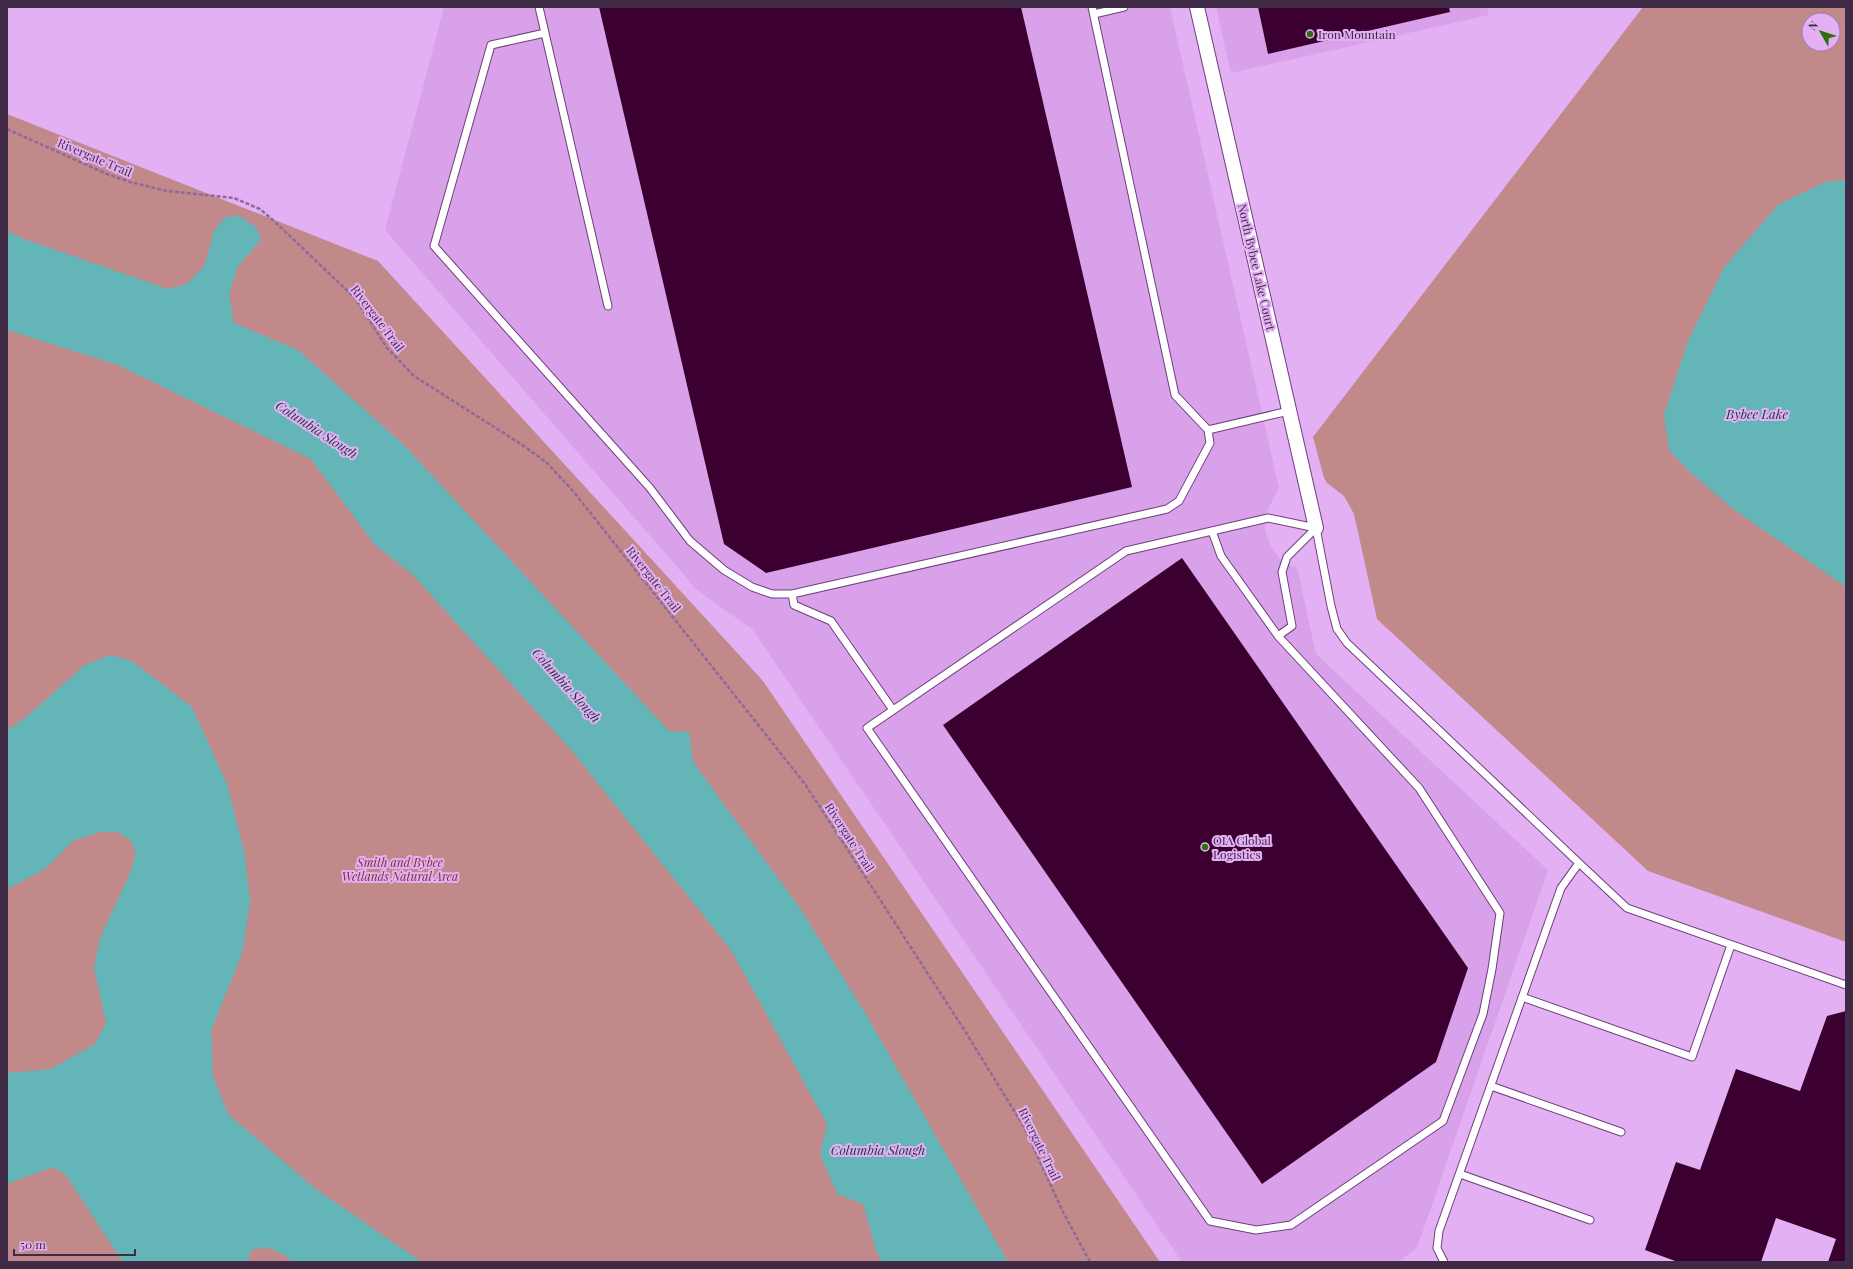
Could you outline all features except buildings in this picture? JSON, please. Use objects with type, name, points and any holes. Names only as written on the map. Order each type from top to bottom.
[{"type":"street","name":"North Bybee Lake Court","points":[[1197,7],[1316,528]]},
{"type":"lane","points":[[538,7],[608,306]]},
{"type":"lane","points":[[545,33],[491,45],[434,246],[650,488],[690,541],[724,570],[752,587],[772,594],[792,594],[1167,509],[1179,501],[1200,464],[1210,443],[1208,430],[1175,395],[1093,10],[1124,7]]},
{"type":"lane","points":[[1208,430],[1290,411]]},
{"type":"lane","points":[[1212,531],[1221,556],[1278,636],[1419,788],[1500,913],[1492,969],[1483,1014],[1443,1121],[1291,1225],[1256,1230],[1210,1221],[868,728],[1126,551],[1212,531],[1268,518],[1316,528]]},
{"type":"lane","points":[[1278,636],[1292,626],[1282,572],[1287,557],[1316,528]]},
{"type":"lane","points":[[1316,528],[1337,629],[1347,643],[1627,908],[1846,985]]},
{"type":"lane","points":[[792,594],[794,605],[831,621],[893,710]]},
{"type":"lane","points":[[1444,1262],[1437,1248],[1439,1231],[1561,888],[1579,863]]},
{"type":"lane","points":[[1522,997],[1692,1057],[1732,945]]},
{"type":"lane","points":[[1491,1086],[1621,1132]]},
{"type":"lane","points":[[1460,1174],[1590,1220]]},
{"type":"path","name":"Rivergate Trail","points":[[7,129],[43,144],[75,161],[130,182],[167,191],[234,198],[247,202],[260,209],[355,298],[387,348],[414,376],[524,446],[552,469],[573,491],[805,784],[966,1031],[1024,1127],[1062,1210],[1090,1262]]},
{"type":"shaded area","points":[[444,7],[1170,7],[1279,488],[1267,511],[1265,530],[1271,547],[1279,558],[1291,566],[1297,567],[1316,654],[1548,870],[1417,1248],[1398,1262],[1182,1262],[753,630],[697,590],[385,230]]},
{"type":"shaded area","points":[[1216,7],[1487,7],[1489,15],[1231,73]]},
{"type":"green space","points":[[1643,7],[1846,7],[1846,942],[1648,871],[1377,619],[1354,514],[1344,496],[1327,483],[1324,478],[1313,437]]},
{"type":"green space","name":"Smith and Bybee Wetlands Natural Area","points":[[7,114],[378,261],[763,681],[1160,1262],[7,1262]]},
{"type":"water","name":"Bybee Lake","points":[[1846,180],[1846,587],[1733,509],[1689,471],[1669,450],[1664,414],[1688,341],[1725,266],[1779,204],[1826,182]]},
{"type":"water","name":"Columbia Slough","points":[[240,216],[257,228],[261,240],[238,266],[229,294],[234,323],[298,350],[403,444],[669,731],[689,732],[693,762],[800,908],[867,1016],[1008,1262],[882,1262],[876,1250],[863,1204],[837,1194],[820,1154],[827,1124],[731,950],[572,751],[412,574],[375,545],[311,459],[118,365],[7,330],[7,231],[24,239],[168,289],[187,284],[205,265],[214,231],[225,217]]},
{"type":"water","points":[[110,655],[132,661],[192,707],[227,784],[245,856],[250,902],[242,954],[211,1031],[213,1076],[228,1114],[316,1189],[422,1262],[292,1262],[286,1256],[268,1247],[251,1250],[248,1262],[123,1262],[65,1174],[53,1167],[7,1184],[7,1073],[51,1069],[95,1044],[106,1023],[94,967],[100,938],[130,873],[136,853],[130,840],[118,832],[100,832],[73,841],[45,869],[7,889],[7,730],[25,718],[85,665]]},
{"type":"place","name":"Iron Mountain","points":[[1310,34]]},
{"type":"place","name":"OIA Global Logistics","points":[[1205,847]]}]
